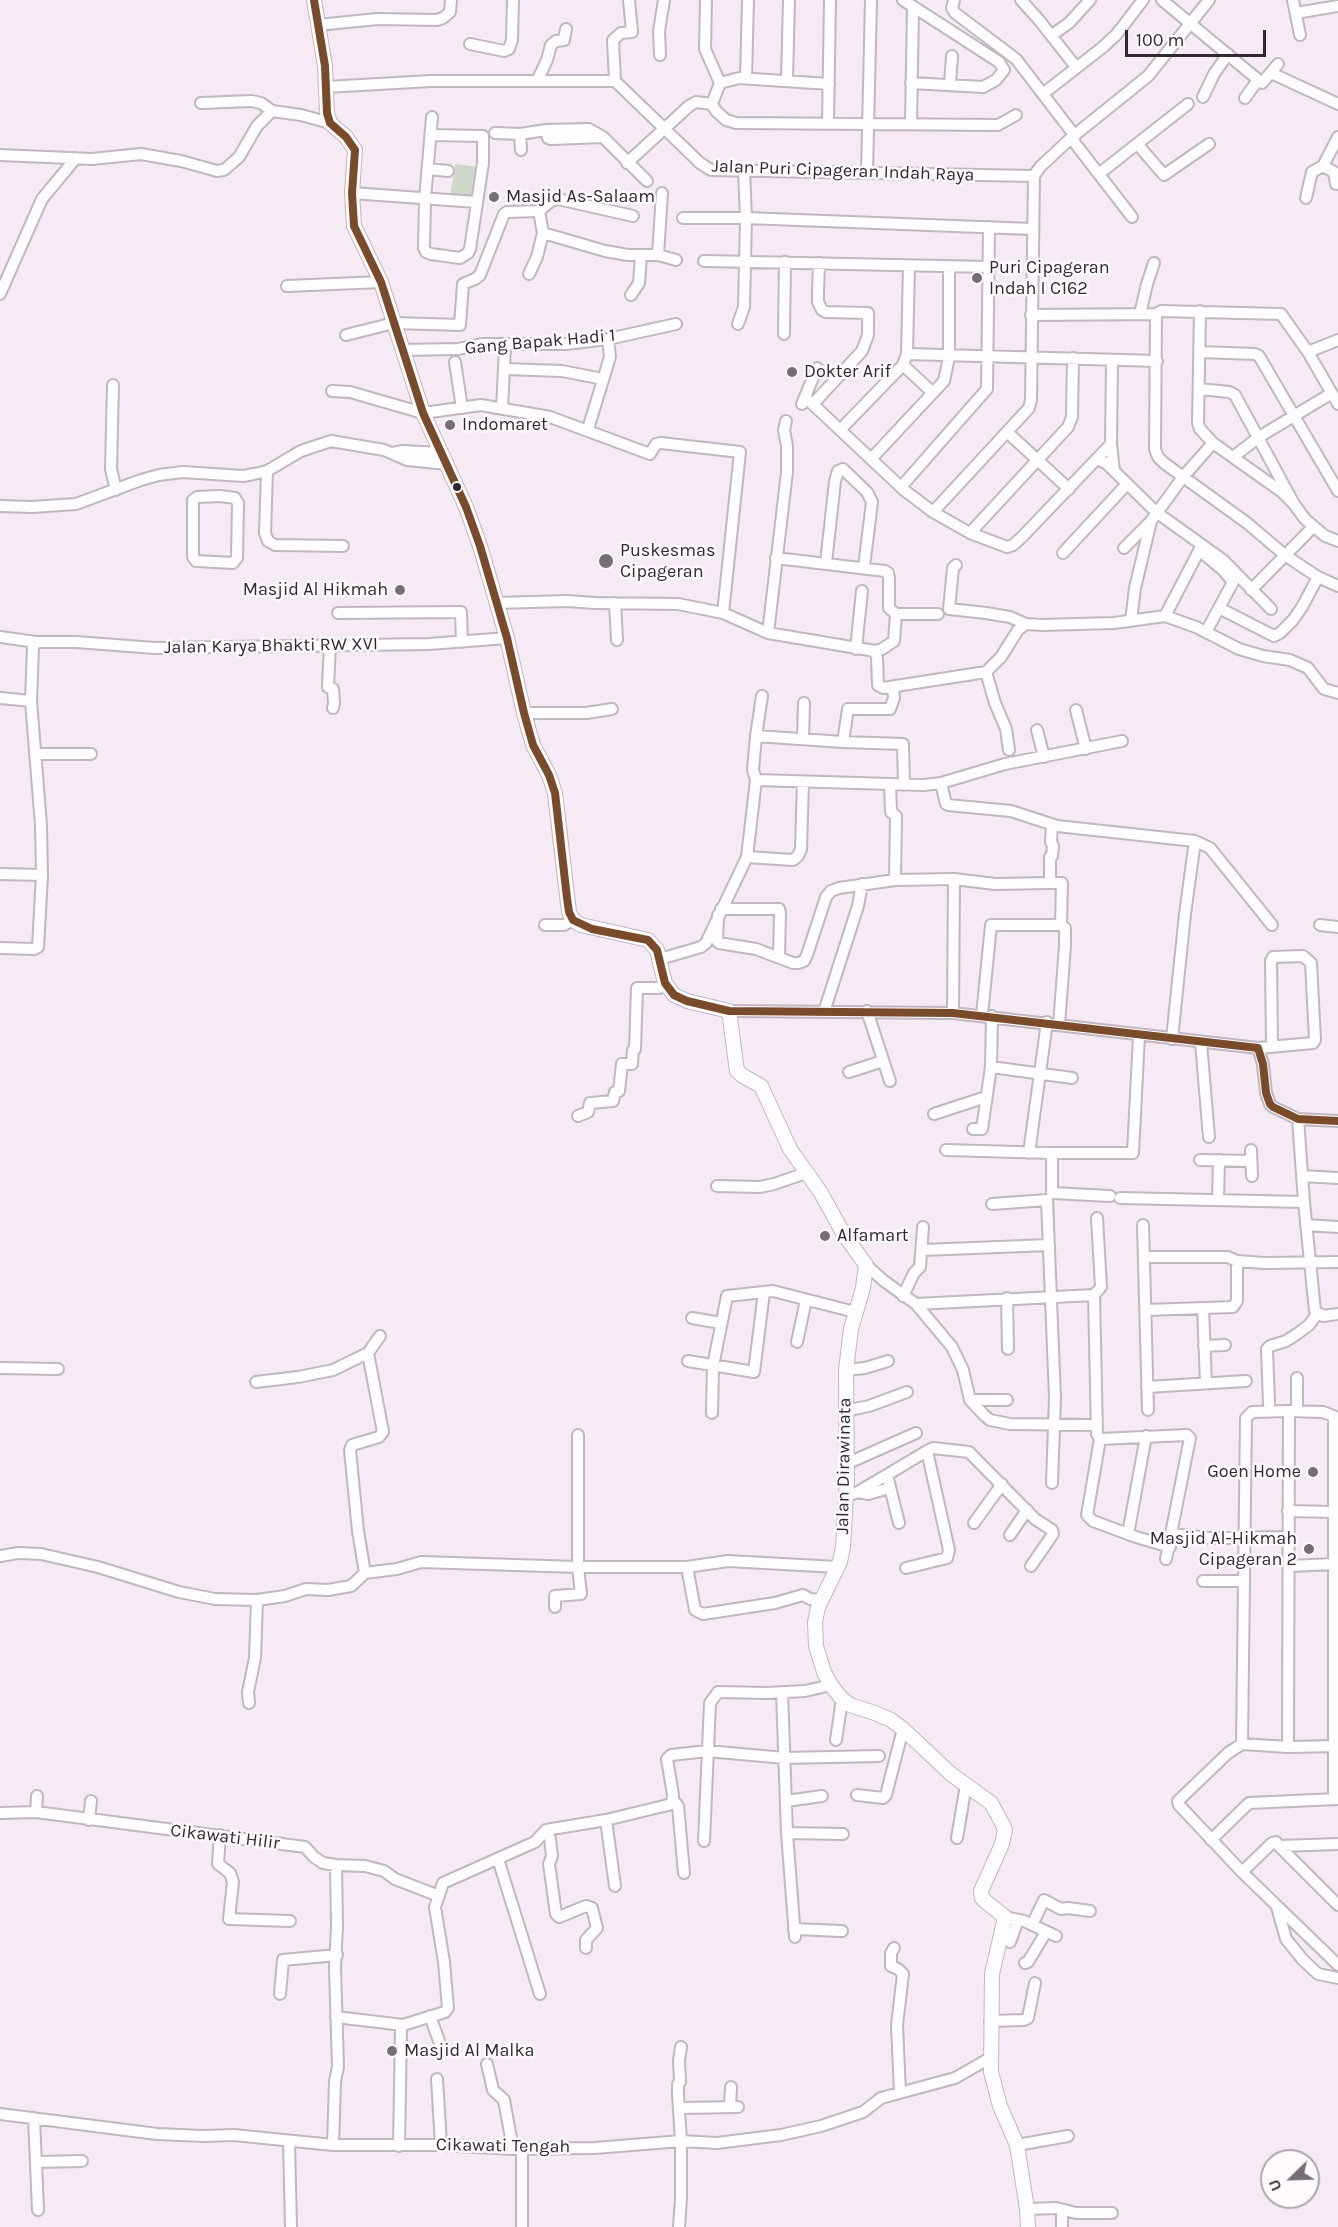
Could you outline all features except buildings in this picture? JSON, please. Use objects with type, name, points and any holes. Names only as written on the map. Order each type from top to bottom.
[{"type":"street","points":[[314,0],[330,123]]},
{"type":"street","points":[[318,25],[377,19],[437,20],[450,12],[451,0]]},
{"type":"street","points":[[470,44],[504,51],[508,49],[512,40],[513,0]]},
{"type":"street","points":[[326,87],[431,81],[615,81],[613,40],[621,33],[632,32],[629,0]]},
{"type":"street","points":[[660,55],[659,31],[664,0]]},
{"type":"street","points":[[706,0],[705,49],[720,83],[712,104]]},
{"type":"street","points":[[746,78],[748,0]]},
{"type":"street","points":[[787,80],[789,0]]},
{"type":"street","points":[[828,123],[830,0]]},
{"type":"street","points":[[867,172],[871,0]]},
{"type":"street","points":[[903,0],[999,62],[1003,67],[1002,75],[983,87],[911,83]]},
{"type":"street","points":[[954,0],[952,8],[955,13],[1016,59],[1044,93],[1073,137],[1132,217]]},
{"type":"street","points":[[1014,0],[1027,2],[1076,67]]},
{"type":"street","points":[[1052,35],[1069,22],[1090,0]]},
{"type":"street","points":[[1044,93],[1116,35],[1143,0]]},
{"type":"street","points":[[1162,0],[1260,81]]},
{"type":"street","points":[[933,512],[1029,408],[1032,358],[1034,176],[1040,167],[1073,137],[1148,76],[1209,0]]},
{"type":"street","points":[[1293,0],[1300,35]]},
{"type":"street","points":[[1296,13],[1338,6]]},
{"type":"street","points":[[911,124],[913,8]]},
{"type":"street","points":[[537,81],[551,45],[556,40],[564,40],[566,29]]},
{"type":"street","points":[[1203,97],[1214,74],[1228,54]]},
{"type":"street","points":[[951,84],[952,56]]},
{"type":"street","points":[[1245,98],[1275,69],[1338,104]]},
{"type":"street","points":[[720,83],[746,78],[829,84]]},
{"type":"street","name":"Jalan Puri Cipageran Indah Raya","points":[[615,81],[705,168],[711,170],[1034,176]]},
{"type":"street","points":[[201,103],[251,101],[261,103],[272,111],[301,115],[330,123],[346,137],[355,150],[352,193],[354,226],[381,282],[423,413],[445,459],[480,546],[507,638],[524,713],[534,745],[555,792],[567,898],[573,920],[592,928],[648,940],[657,951],[668,990],[679,998],[729,1011],[952,1013],[1047,1022],[1139,1036],[1258,1048],[1313,1043],[1315,1040],[1311,963],[1303,956],[1273,957],[1271,961],[1272,1046]]},
{"type":"street","points":[[627,163],[696,102],[712,104]]},
{"type":"street","points":[[712,104],[716,111],[731,122],[998,125],[1016,115]]},
{"type":"street","points":[[1100,173],[1188,104]]},
{"type":"street","points":[[0,155],[76,158],[141,154],[181,161],[208,169],[224,170],[239,157],[257,126],[272,111]]},
{"type":"street","points":[[432,117],[423,244],[426,252],[460,258],[470,249],[483,163],[483,136],[432,135]]},
{"type":"street","points":[[495,133],[520,134],[546,130],[589,129],[603,137],[627,163],[647,180]]},
{"type":"street","points":[[520,134],[521,150]]},
{"type":"street","points":[[1306,198],[1312,172],[1323,166],[1338,137]]},
{"type":"street","points":[[1138,145],[1164,175],[1209,144]]},
{"type":"street","points":[[1,289],[42,199],[76,158]]},
{"type":"street","points":[[1323,166],[1334,172],[1336,184]]},
{"type":"street","points":[[428,170],[448,171]]},
{"type":"street","points":[[738,324],[744,307],[746,218],[744,170]]},
{"type":"street","points":[[352,193],[476,202]]},
{"type":"street","points":[[658,255],[662,193]]},
{"type":"street","points":[[346,335],[394,323],[460,325],[463,284],[480,275],[504,214],[539,210],[558,199],[633,216]]},
{"type":"street","points":[[529,274],[537,256],[543,232],[539,210]]},
{"type":"street","points":[[683,218],[746,218],[1032,229]]},
{"type":"street","points":[[901,487],[987,389],[989,228]]},
{"type":"street","points":[[543,232],[605,251],[641,256],[658,255],[676,260]]},
{"type":"street","points":[[631,295],[639,284],[641,256]]},
{"type":"street","points":[[704,261],[989,267]]},
{"type":"street","points":[[784,334],[785,262]]},
{"type":"street","points":[[806,402],[862,351],[868,335],[868,314],[822,310],[818,302],[819,263]]},
{"type":"street","points":[[1140,314],[1154,263]]},
{"type":"street","points":[[840,430],[905,360],[909,266]]},
{"type":"street","points":[[871,459],[944,381],[950,357],[949,267]]},
{"type":"street","points":[[287,286],[381,282]]},
{"type":"street","points":[[1031,315],[1156,314],[1161,311],[1281,314],[1308,352],[1338,404]]},
{"type":"street","points":[[1200,311],[1198,423],[1203,434],[1282,492],[1313,527],[1325,536],[1338,540]]},
{"type":"street","points":[[1156,314],[1155,449],[1158,457],[1247,523],[1286,556],[1318,577],[1338,586]]},
{"type":"street","name":"Gang Bapak Hadi 1","points":[[402,350],[458,349],[482,344],[609,346],[676,324]]},
{"type":"street","points":[[1308,352],[1338,340]]},
{"type":"street","points":[[588,429],[603,379],[609,346]]},
{"type":"street","points":[[502,409],[505,348]]},
{"type":"street","points":[[1200,352],[1259,356],[1338,491]]},
{"type":"street","points":[[905,360],[989,357],[1157,361]]},
{"type":"street","points":[[970,533],[1071,423],[1073,358]]},
{"type":"street","points":[[905,360],[933,393]]},
{"type":"street","points":[[1112,360],[1111,444],[1114,471]]},
{"type":"street","points":[[456,363],[462,408]]},
{"type":"street","points":[[806,402],[817,368]]},
{"type":"street","points":[[505,369],[562,371],[603,379]]},
{"type":"street","points":[[113,385],[111,469],[116,490]]},
{"type":"street","points":[[1200,389],[1233,393],[1259,436],[1294,504]]},
{"type":"street","points":[[332,391],[350,392],[423,413],[481,405],[550,417],[588,429],[650,454],[656,444],[661,443],[740,452],[723,613]]},
{"type":"street","points":[[1233,457],[1259,436],[1332,393]]},
{"type":"street","points":[[806,402],[840,430],[901,487],[933,512],[970,533],[1007,547],[1013,545],[1111,444]]},
{"type":"street","points":[[768,633],[787,472],[784,430],[786,421]]},
{"type":"street","points":[[1007,432],[1069,489]]},
{"type":"street","points":[[0,506],[43,507],[76,504],[159,475],[183,472],[243,476],[267,471],[301,451],[331,441],[393,453],[402,451],[445,459]]},
{"type":"street","points":[[1124,548],[1154,516],[1183,477],[1213,443]]},
{"type":"street","points":[[1097,459],[1106,463],[1154,516],[1231,566],[1271,609]]},
{"type":"street","points":[[826,563],[835,481],[838,471],[843,469],[867,492],[872,502],[864,567]]},
{"type":"street","points":[[267,471],[266,533],[268,541],[275,545],[343,546]]},
{"type":"street","points":[[220,496],[224,475]]},
{"type":"street","points":[[1063,553],[1127,484]]},
{"type":"street","points":[[220,496],[235,498],[238,503],[237,558],[232,563],[196,561],[193,557],[193,500],[197,497],[220,496]]},
{"type":"street","points":[[1131,621],[1135,588],[1154,516]]},
{"type":"street","points":[[1251,590],[1313,527]]},
{"type":"street","points":[[1201,548],[1233,582],[1206,632]]},
{"type":"street","points":[[1165,616],[1201,548]]},
{"type":"street","points":[[776,558],[864,567],[888,573],[889,608],[896,614],[938,614]]},
{"type":"street","points":[[956,565],[953,568],[949,609],[965,609],[1001,615],[1026,624],[1077,625],[1165,616],[1206,632],[1239,649],[1263,657],[1290,660],[1308,668],[1324,689],[1338,693]]},
{"type":"street","points":[[1219,608],[1274,636],[1293,620],[1318,577]]},
{"type":"street","points":[[855,649],[862,591]]},
{"type":"street","points":[[496,603],[567,601],[678,603],[723,613],[768,633],[875,651],[894,641],[896,614]]},
{"type":"street","points":[[615,603],[617,640]]},
{"type":"street","points":[[338,613],[461,612],[462,642]]},
{"type":"street","points":[[875,651],[878,685],[883,688],[986,672],[1001,657],[1018,630],[1026,624]]},
{"type":"street","name":"Jalan Karya Bhakti RW XVI","points":[[0,637],[36,642],[76,642],[155,648],[462,642],[507,638]]},
{"type":"street","points":[[0,948],[34,949],[38,946],[42,875],[41,825],[31,701],[33,648],[36,642]]},
{"type":"street","points":[[330,644],[328,687],[333,689],[333,708]]},
{"type":"street","points":[[986,672],[1006,729],[1010,750]]},
{"type":"street","points":[[843,742],[848,709],[890,709],[894,698],[893,688]]},
{"type":"street","points":[[660,960],[701,947],[706,942],[747,857],[756,780],[753,770],[756,736],[762,696]]},
{"type":"street","points":[[0,698],[31,701]]},
{"type":"street","points":[[803,740],[804,703]]},
{"type":"street","points":[[524,713],[586,713],[612,709]]},
{"type":"street","points":[[1076,710],[1086,749]]},
{"type":"street","points":[[1037,730],[1044,757]]},
{"type":"street","points":[[756,736],[903,744],[904,785]]},
{"type":"street","points":[[756,780],[904,785],[941,783],[995,767],[1122,741]]},
{"type":"street","points":[[35,754],[91,753]]},
{"type":"street","points":[[747,857],[792,860],[798,856],[801,849],[803,782]]},
{"type":"street","points":[[941,783],[948,806],[1011,810],[1052,824],[1195,841],[1210,848],[1272,925]]},
{"type":"street","points":[[890,784],[891,812],[896,816],[895,880]]},
{"type":"street","points":[[1050,883],[1052,824]]},
{"type":"street","points":[[1172,1039],[1195,841]]},
{"type":"street","points":[[0,874],[42,875]]},
{"type":"street","points":[[720,912],[717,941],[719,944],[756,949],[793,963],[804,961],[826,897],[831,891],[862,884],[895,880],[954,879],[995,884],[1062,883],[1061,925]]},
{"type":"street","points":[[952,1013],[954,879]]},
{"type":"street","points":[[824,1012],[858,906],[862,884]]},
{"type":"street","points":[[720,912],[778,909],[780,913],[779,957]]},
{"type":"street","points":[[544,925],[564,925],[573,920]]},
{"type":"street","points":[[973,1129],[982,1130],[991,1067],[987,1016],[991,925],[1061,925],[1065,928],[1059,1024]]},
{"type":"street","points":[[1320,926],[1338,927]]},
{"type":"street","points":[[578,1116],[588,1112],[590,1103],[613,1101],[615,1092],[619,1091],[622,1064],[632,1064],[635,1049],[637,988],[659,988],[665,983]]},
{"type":"street","points":[[729,1011],[737,1071],[761,1086],[781,1131],[821,1193],[864,1277],[916,1304],[952,1347],[960,1362],[970,1400],[979,1411],[990,1420],[1010,1424],[1097,1425]]},
{"type":"street","points":[[867,1011],[890,1081]]},
{"type":"street","points":[[1029,1153],[1038,1073],[1047,1022]]},
{"type":"street","points":[[946,1150],[1132,1153],[1139,1036]]},
{"type":"street","points":[[1201,1043],[1209,1137]]},
{"type":"street","points":[[1258,1048],[1270,1104],[1298,1119],[1338,1121]]},
{"type":"street","points":[[849,1072],[883,1061]]},
{"type":"street","points":[[991,1067],[1072,1078]]},
{"type":"street","points":[[934,1114],[986,1097]]},
{"type":"street","points":[[1269,1404],[1267,1349],[1297,1334],[1309,1325],[1317,1314],[1306,1225],[1298,1119]]},
{"type":"street","points":[[1052,1153],[1052,1193],[1304,1202]]},
{"type":"street","points":[[1200,1160],[1219,1161],[1251,1155],[1252,1176]]},
{"type":"street","points":[[1218,1200],[1219,1161]]},
{"type":"street","points":[[717,1186],[770,1186],[806,1173]]},
{"type":"street","points":[[1302,1176],[1338,1178]]},
{"type":"street","points":[[992,1204],[1047,1200],[1055,1425],[1052,1483]]},
{"type":"street","points":[[1097,1218],[1101,1287],[1094,1295],[1097,1434],[1100,1439],[1087,1515],[1093,1521],[1170,1547]]},
{"type":"street","points":[[1143,1225],[1148,1410]]},
{"type":"street","points":[[1306,1225],[1338,1227]]},
{"type":"street","points":[[903,1296],[912,1276],[920,1267],[923,1227]]},
{"type":"street","points":[[922,1250],[1049,1245]]},
{"type":"street","points":[[1144,1257],[1228,1257],[1237,1261],[1338,1262]]},
{"type":"street","points":[[1146,1310],[1233,1307],[1236,1304],[1237,1261]]},
{"type":"street","name":"Jalan Dirawinata","points":[[864,1277],[855,1312],[846,1370],[846,1464],[852,1494],[843,1547],[837,1567],[820,1600],[815,1622],[814,1634],[819,1657],[831,1685],[842,1699],[850,1705],[891,1720],[966,1785],[991,1803],[1005,1830],[981,1896],[987,1904],[1012,1918]]},
{"type":"street","points":[[688,1362],[754,1372],[764,1292]]},
{"type":"street","points":[[712,1413],[714,1366],[727,1296],[773,1292],[855,1312]]},
{"type":"street","points":[[916,1304],[1094,1295]]},
{"type":"street","points":[[1007,1298],[1008,1349]]},
{"type":"street","points":[[797,1342],[806,1300]]},
{"type":"street","points":[[1203,1308],[1206,1383]]},
{"type":"street","points":[[1317,1314],[1323,1316],[1338,1314]]},
{"type":"street","points":[[692,1318],[721,1323]]},
{"type":"street","points":[[256,1382],[333,1370],[368,1353],[380,1336]]},
{"type":"street","points":[[1204,1346],[1225,1345]]},
{"type":"street","points":[[365,1573],[358,1531],[350,1450],[352,1445],[382,1435],[368,1353]]},
{"type":"street","points":[[846,1370],[865,1368],[888,1361]]},
{"type":"street","points":[[0,1368],[58,1370]]},
{"type":"street","points":[[1288,1747],[1288,1511],[1297,1378]]},
{"type":"street","points":[[1147,1387],[1246,1381]]},
{"type":"street","points":[[845,1411],[869,1406],[908,1392]]},
{"type":"street","points":[[970,1400],[1007,1400]]},
{"type":"street","points":[[1211,1840],[1249,1803],[1336,1799],[1336,1579],[1333,1564],[1336,1535],[1333,1512],[1336,1493],[1336,1417],[1323,1412],[1252,1412],[1246,1418],[1242,1744]]},
{"type":"street","points":[[846,1464],[916,1433]]},
{"type":"street","points":[[555,1607],[555,1596],[581,1594],[578,1567],[579,1435]]},
{"type":"street","points":[[1100,1439],[1187,1435],[1190,1438],[1166,1559]]},
{"type":"street","points":[[1128,1534],[1146,1436]]},
{"type":"street","points":[[852,1494],[927,1450],[933,1448],[966,1450],[1035,1519],[1053,1532],[1031,1566]]},
{"type":"street","points":[[906,1568],[947,1558],[949,1550],[927,1450]]},
{"type":"street","points":[[887,1475],[899,1523]]},
{"type":"street","points":[[974,1522],[1002,1484]]},
{"type":"street","points":[[852,1494],[868,1494],[890,1488]]},
{"type":"street","points":[[1010,1535],[1027,1510]]},
{"type":"street","points":[[1288,1511],[1333,1512]]},
{"type":"street","points":[[1172,1534],[1199,1538],[1288,1537]]},
{"type":"street","points":[[0,1556],[18,1553],[42,1554],[206,1598],[257,1600],[285,1596],[306,1589],[328,1590],[351,1586],[365,1573],[397,1569],[421,1562],[578,1567],[687,1567],[728,1561],[837,1567]]},
{"type":"street","points":[[1289,1566],[1333,1564]]},
{"type":"street","points":[[687,1567],[695,1610],[698,1613],[775,1603],[803,1595],[810,1599],[820,1600]]},
{"type":"street","points":[[1203,1581],[1244,1581]]},
{"type":"street","points":[[249,1703],[248,1692],[255,1658],[257,1600]]},
{"type":"street","points":[[704,1841],[710,1703],[718,1692],[804,1691],[831,1685]]},
{"type":"street","points":[[783,1692],[787,1833],[795,1933],[842,1931]]},
{"type":"street","points":[[836,1740],[842,1699]]},
{"type":"street","points":[[857,1795],[884,1798],[903,1729]]},
{"type":"street","points":[[1336,1746],[1288,1747],[1242,1744],[1228,1754],[1178,1801],[1179,1805],[1211,1840],[1276,1907],[1338,1965]]},
{"type":"street","points":[[684,1873],[678,1806],[673,1800],[667,1759],[671,1755],[707,1751],[785,1758],[879,1756]]},
{"type":"street","points":[[957,1838],[966,1785]]},
{"type":"street","points":[[36,1812],[37,1796]]},
{"type":"street","points":[[786,1801],[822,1796]]},
{"type":"street","points":[[336,2017],[403,2025],[445,2012],[448,2001],[435,1907],[443,1882],[535,1842],[546,1830],[606,1820],[672,1804],[673,1800]]},
{"type":"street","points":[[89,1820],[91,1801]]},
{"type":"street","name":"Cikawati Hilir","points":[[0,1813],[36,1812],[305,1847],[318,1860],[336,1865],[365,1866],[439,1896]]},
{"type":"street","points":[[606,1820],[615,1886]]},
{"type":"street","points":[[546,1830],[551,1847],[552,1856],[549,1864],[556,1914],[559,1917],[586,1906],[592,1908],[597,1928],[586,1940],[586,1948]]},
{"type":"street","points":[[787,1833],[843,1834]]},
{"type":"street","points":[[220,1835],[218,1864],[230,1874],[233,1882],[229,1919],[290,1921]]},
{"type":"street","points":[[1242,1872],[1269,1844],[1276,1842],[1338,1905]]},
{"type":"street","points":[[1279,1846],[1338,1845]]},
{"type":"street","points":[[498,1859],[540,1994]]},
{"type":"street","points":[[333,2145],[335,2081],[338,2067],[336,1865]]},
{"type":"street","points":[[1032,1925],[1044,1900],[1061,1909],[1090,1911]]},
{"type":"street","points":[[1276,1907],[1286,1939],[1292,1947],[1315,1972],[1338,1978]]},
{"type":"street","points":[[1012,1918],[1051,1934],[1028,1962],[1024,1963]]},
{"type":"street","points":[[1010,1942],[1012,1918]]},
{"type":"street","points":[[1012,1918],[992,1974],[990,2058],[1000,2106],[1017,2145],[1028,2227]]},
{"type":"street","points":[[894,1948],[891,1953],[891,1966],[903,1974],[897,2025],[900,2093]]},
{"type":"street","points":[[280,1994],[283,1960],[337,1955]]},
{"type":"street","points":[[990,2021],[1029,2018],[1035,1983]]},
{"type":"street","points":[[336,1986],[348,1987]]},
{"type":"street","points":[[430,2016],[439,2041]]},
{"type":"street","points":[[399,2146],[401,2029],[403,2025]]},
{"type":"street","points":[[679,2227],[681,2141],[678,2084],[680,2082],[681,2047]]},
{"type":"street","name":"Cikawati Tengah","points":[[0,2114],[157,2134],[234,2135],[333,2145],[441,2145],[517,2149],[595,2148],[681,2141],[717,2143],[781,2135],[820,2126],[863,2112],[881,2098],[956,2078],[990,2058]]},
{"type":"street","points":[[487,2064],[493,2090],[504,2100],[517,2149],[522,2227]]},
{"type":"street","points":[[437,2079],[441,2145]]},
{"type":"street","points":[[680,2108],[734,2107],[731,2087]]},
{"type":"street","points":[[34,2118],[38,2210]]},
{"type":"street","points":[[1017,2145],[1068,2136]]},
{"type":"street","points":[[289,2141],[291,2227]]},
{"type":"street","points":[[36,2162],[82,2161]]},
{"type":"street","points":[[1027,2209],[1056,2208],[1076,2213],[1112,2213]]},
{"type":"street","points":[[1062,2210],[1062,2227]]},
{"type":"shaded area","points":[[455,164],[479,167],[475,199],[450,198]]},
{"type":"transit line","points":[[314,0],[325,66],[327,113],[330,123],[346,137],[355,150],[352,193],[354,226],[381,282],[423,413],[466,507],[480,546],[507,638],[533,745],[549,775],[555,793],[567,898],[573,920],[592,929],[648,940],[657,950],[665,983],[674,995],[687,1001],[729,1011],[953,1013],[1258,1048],[1263,1064],[1266,1093],[1273,1107],[1298,1119],[1338,1121]]},
{"type":"place","name":"Masjid As-Salaam","points":[[494,197]]},
{"type":"place","name":"Puri Cipageran Indah I C162","points":[[977,278]]},
{"type":"place","name":"Dokter Arif","points":[[792,372]]},
{"type":"place","name":"Indomaret","points":[[450,425]]},
{"type":"place","name":"Puskesmas Cipageran","points":[[606,561]]},
{"type":"place","name":"Masjid Al Hikmah","points":[[400,590]]},
{"type":"place","name":"Alfamart","points":[[825,1236]]},
{"type":"place","name":"Goen Home","points":[[1313,1472]]},
{"type":"place","name":"Masjid Al-Hikmah Cipageran 2","points":[[1309,1549]]},
{"type":"place","name":"Masjid Al Malka","points":[[392,2051]]}]
